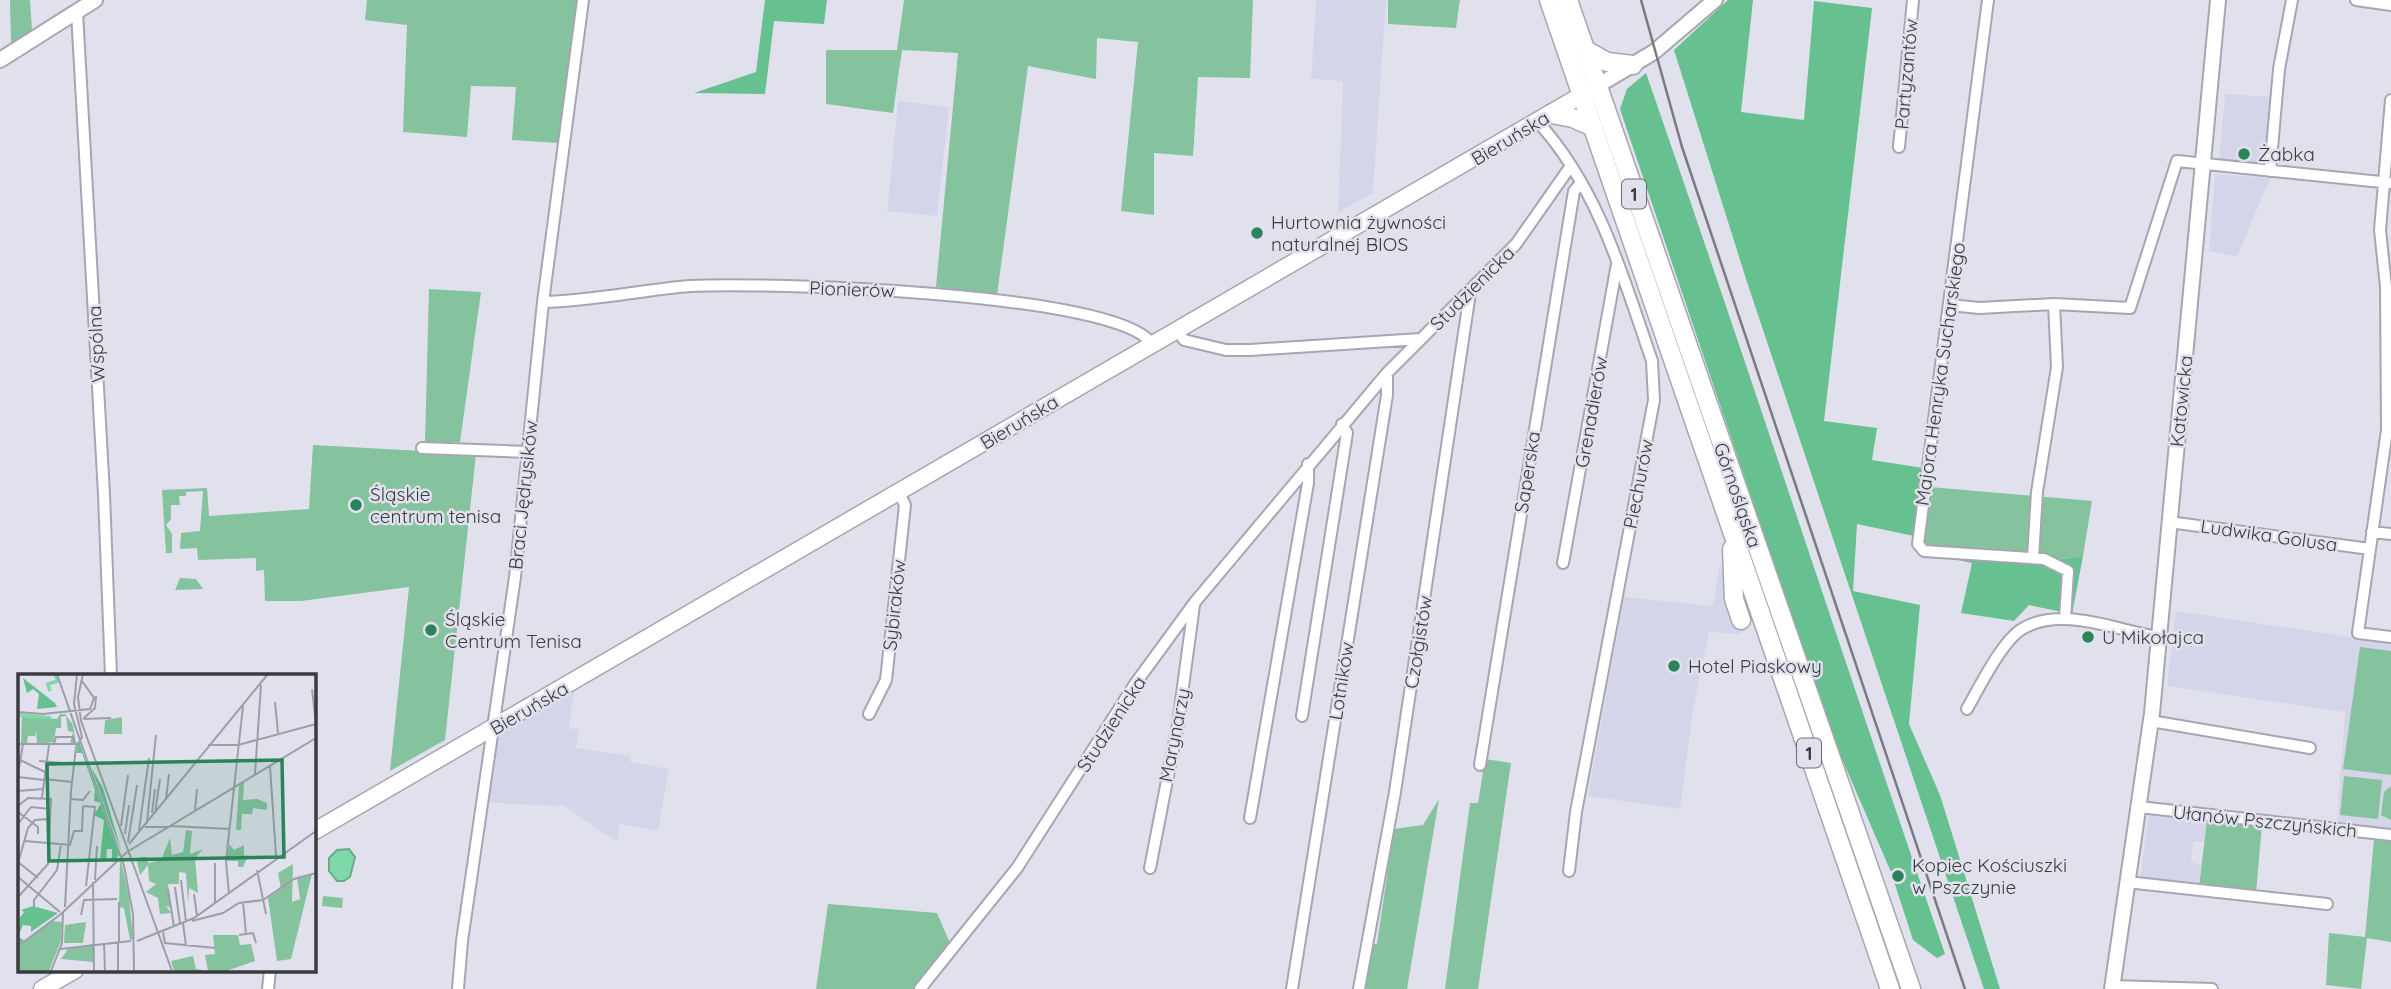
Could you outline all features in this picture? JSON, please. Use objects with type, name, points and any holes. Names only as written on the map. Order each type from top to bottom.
[{"type":"main road","name":"Górnośląska","points":[[1549,0],[1590,90],[1911,989]]},
{"type":"main road","name":"Górnośląska","points":[[1568,0],[1586,50],[1593,127],[1890,989]]},
{"type":"main road","points":[[1586,50],[1607,62],[1633,65]]},
{"type":"main road","name":"Bieruńska","points":[[315,831],[899,494],[1590,90]]},
{"type":"main road","points":[[1544,118],[1573,118],[1593,127]]},
{"type":"main road","points":[[1728,518],[1734,599],[1741,620]]},
{"type":"main road","points":[[42,989],[72,972]]},
{"type":"street","points":[[0,60],[95,0]]},
{"type":"street","name":"Braci Jędrysików","points":[[458,989],[462,941],[495,728],[543,302],[583,0]]},
{"type":"street","name":"Bieruńska","points":[[1590,90],[1665,43],[1715,0]]},
{"type":"street","name":"Partyzantów","points":[[1899,147],[1913,0]]},
{"type":"street","name":"Majora Henryka Sucharskiego","points":[[1988,0],[1918,544],[1924,551],[2033,558],[2059,565],[2068,571],[2065,619]]},
{"type":"street","name":"Katowicka","points":[[2112,988],[2151,721],[2218,0]]},
{"type":"street","points":[[2270,171],[2279,69],[2292,0]]},
{"type":"street","points":[[2356,0],[2391,5]]},
{"type":"street","name":"Wspólna","points":[[77,12],[104,494],[111,674]]},
{"type":"street","points":[[2391,100],[2388,182],[2380,230],[2386,287],[2389,430],[2358,633],[2391,637]]},
{"type":"street","name":"Piechurów","points":[[1544,118],[1570,167],[1593,200],[1618,262],[1652,361],[1654,400],[1576,812],[1569,871]]},
{"type":"street","points":[[1950,305],[1979,308],[2054,304],[2130,308],[2178,161],[2202,166],[2388,182]]},
{"type":"street","name":"Studzienicka","points":[[920,989],[1017,868],[1135,684],[1195,603],[1308,464],[1387,373],[1470,293],[1516,244],[1570,167]]},
{"type":"street","name":"Saperska","points":[[1479,765],[1574,191],[1581,183]]},
{"type":"street","name":"Grenadierów","points":[[1563,563],[1618,262]]},
{"type":"street","name":"Pionierów","points":[[543,302],[582,302],[694,286],[936,293],[994,299],[1104,321],[1144,333],[1152,344]]},
{"type":"street","name":"Czołgistów","points":[[1359,989],[1395,792],[1470,293]]},
{"type":"street","points":[[2033,558],[2037,492],[2057,367],[2054,304]]},
{"type":"street","points":[[1177,330],[1184,340],[1226,350],[1420,339]]},
{"type":"street","name":"Lotników","points":[[1292,989],[1387,396],[1387,373]]},
{"type":"street","name":"Lotników","points":[[1302,716],[1347,432],[1342,424]]},
{"type":"street","points":[[422,447],[527,452]]},
{"type":"street","points":[[1250,818],[1308,483],[1308,464]]},
{"type":"street","name":"Sybiraków","points":[[869,713],[886,680],[905,505],[899,494]]},
{"type":"street","name":"Ludwika Golusa","points":[[2169,522],[2370,549]]},
{"type":"street","points":[[2372,532],[2391,534]]},
{"type":"street","name":"Marynarzy","points":[[1150,868],[1178,724],[1195,603]]},
{"type":"street","points":[[1967,709],[2020,630],[2037,622],[2065,619],[2159,637]]},
{"type":"street","points":[[2151,721],[2310,748]]},
{"type":"street","name":"Ułanów Pszczyńskich","points":[[2139,807],[2391,835]]},
{"type":"street","points":[[2127,882],[2327,904]]},
{"type":"street","points":[[2112,988],[2212,989]]},
{"type":"shaded area","points":[[10,0],[30,0],[32,31],[11,45]]},
{"type":"shaded area","points":[[367,0],[578,0],[558,143],[512,140],[516,87],[471,86],[467,137],[403,132],[407,25],[365,20]]},
{"type":"shaded area","points":[[765,0],[827,0],[824,24],[774,21],[765,94],[694,93],[756,72]]},
{"type":"shaded area","points":[[904,0],[1253,0],[1250,78],[1198,77],[1193,156],[1154,153],[1154,215],[1121,211],[1138,42],[1097,38],[1096,79],[1028,66],[997,295],[936,287],[958,53],[902,50],[893,113],[826,104],[826,50],[897,50]]},
{"type":"shaded area","points":[[1316,0],[1386,0],[1373,193],[1338,213],[1343,81],[1311,79]]},
{"type":"shaded area","points":[[1388,0],[1460,0],[1456,28],[1388,24]]},
{"type":"shaded area","points":[[1728,0],[1753,0],[1741,112],[1804,120],[1814,1],[1872,8],[1824,421],[1877,428],[1872,460],[1923,468],[1914,536],[1857,524],[1853,591],[1920,605],[1909,724],[1940,795],[2000,989],[1984,989],[1747,282],[1674,50]]},
{"type":"shaded area","points":[[1646,73],[1945,954],[1937,958],[1913,940],[1891,872],[1832,736],[1620,109],[1627,89]]},
{"type":"shaded area","points":[[2225,94],[2271,97],[2264,164],[2219,161]]},
{"type":"shaded area","points":[[898,101],[949,107],[937,216],[887,211]]},
{"type":"shaded area","points":[[2215,174],[2270,178],[2237,257],[2209,251]]},
{"type":"shaded area","points":[[429,289],[481,292],[460,442],[425,443]]},
{"type":"shaded area","name":"Śląskie Centrum Tenisa","points":[[313,445],[476,454],[445,740],[390,771],[409,587],[301,601],[265,601],[264,570],[256,571],[256,558],[198,560],[197,548],[180,549],[181,533],[200,531],[203,491],[186,492],[186,496],[179,496],[180,505],[171,505],[171,519],[166,525],[172,534],[172,553],[166,553],[162,490],[207,488],[209,516],[309,509]]},
{"type":"shaded area","points":[[1930,487],[2092,501],[2083,556],[2060,559],[1926,547],[1923,544]]},
{"type":"shaded area","points":[[2083,556],[2072,614],[2029,605],[2014,621],[1961,613],[1972,563],[1949,558],[2026,564]]},
{"type":"shaded area","points":[[1720,563],[1741,634],[1709,632],[1693,711],[1680,809],[1588,796],[1624,597],[1713,606]]},
{"type":"shaded area","points":[[180,578],[196,579],[203,589],[175,590]]},
{"type":"shaded area","points":[[2176,611],[2391,643],[2391,829],[2337,823],[2345,712],[2167,686]]},
{"type":"shaded area","points":[[2360,647],[2391,651],[2391,775],[2343,769]]},
{"type":"shaded area","points":[[574,689],[569,728],[579,730],[576,748],[631,756],[630,762],[669,769],[658,831],[620,824],[617,842],[564,806],[488,803],[499,731]]},
{"type":"shaded area","points":[[1485,759],[1511,763],[1478,989],[1445,989],[1470,803],[1478,803]]},
{"type":"shaded area","points":[[2344,776],[2382,780],[2378,819],[2340,815]]},
{"type":"shaded area","points":[[2391,786],[2391,820],[2381,815],[2384,792]]},
{"type":"shaded area","points":[[1439,799],[1407,989],[1359,989],[1366,943],[1377,944],[1394,829],[1423,825]]},
{"type":"shaded area","points":[[2149,813],[2207,820],[2204,842],[2194,841],[2191,862],[2201,865],[2199,887],[2140,880]]},
{"type":"shaded area","points":[[2207,820],[2262,825],[2256,892],[2199,887]]},
{"type":"shaded area","points":[[2374,839],[2391,839],[2391,942],[2367,938],[2361,989],[2326,985],[2329,933],[2365,937]]},
{"type":"shaded area","points":[[349,849],[355,857],[350,877],[337,881],[329,871],[329,858],[337,850]]},
{"type":"shaded area","points":[[323,896],[343,898],[342,908],[322,906]]},
{"type":"shaded area","points":[[828,904],[937,913],[952,948],[916,989],[816,989]]},
{"type":"railway","points":[[1641,0],[1682,147],[1965,989]]},
{"type":"place","name":"Żabka","points":[[2244,154]]},
{"type":"place","name":"Hurtownia żywności naturalnej BIOS","points":[[1257,233]]},
{"type":"place","name":"Śląskie centrum tenisa","points":[[356,505]]},
{"type":"place","name":"Śląskie Centrum Tenisa","points":[[431,630]]},
{"type":"place","name":"U Mikołajca","points":[[2088,637]]},
{"type":"place","name":"Hotel Piaskowy","points":[[1674,666]]},
{"type":"place","name":"Kopiec Kościuszki w Pszczynie","points":[[1898,876]]}]
